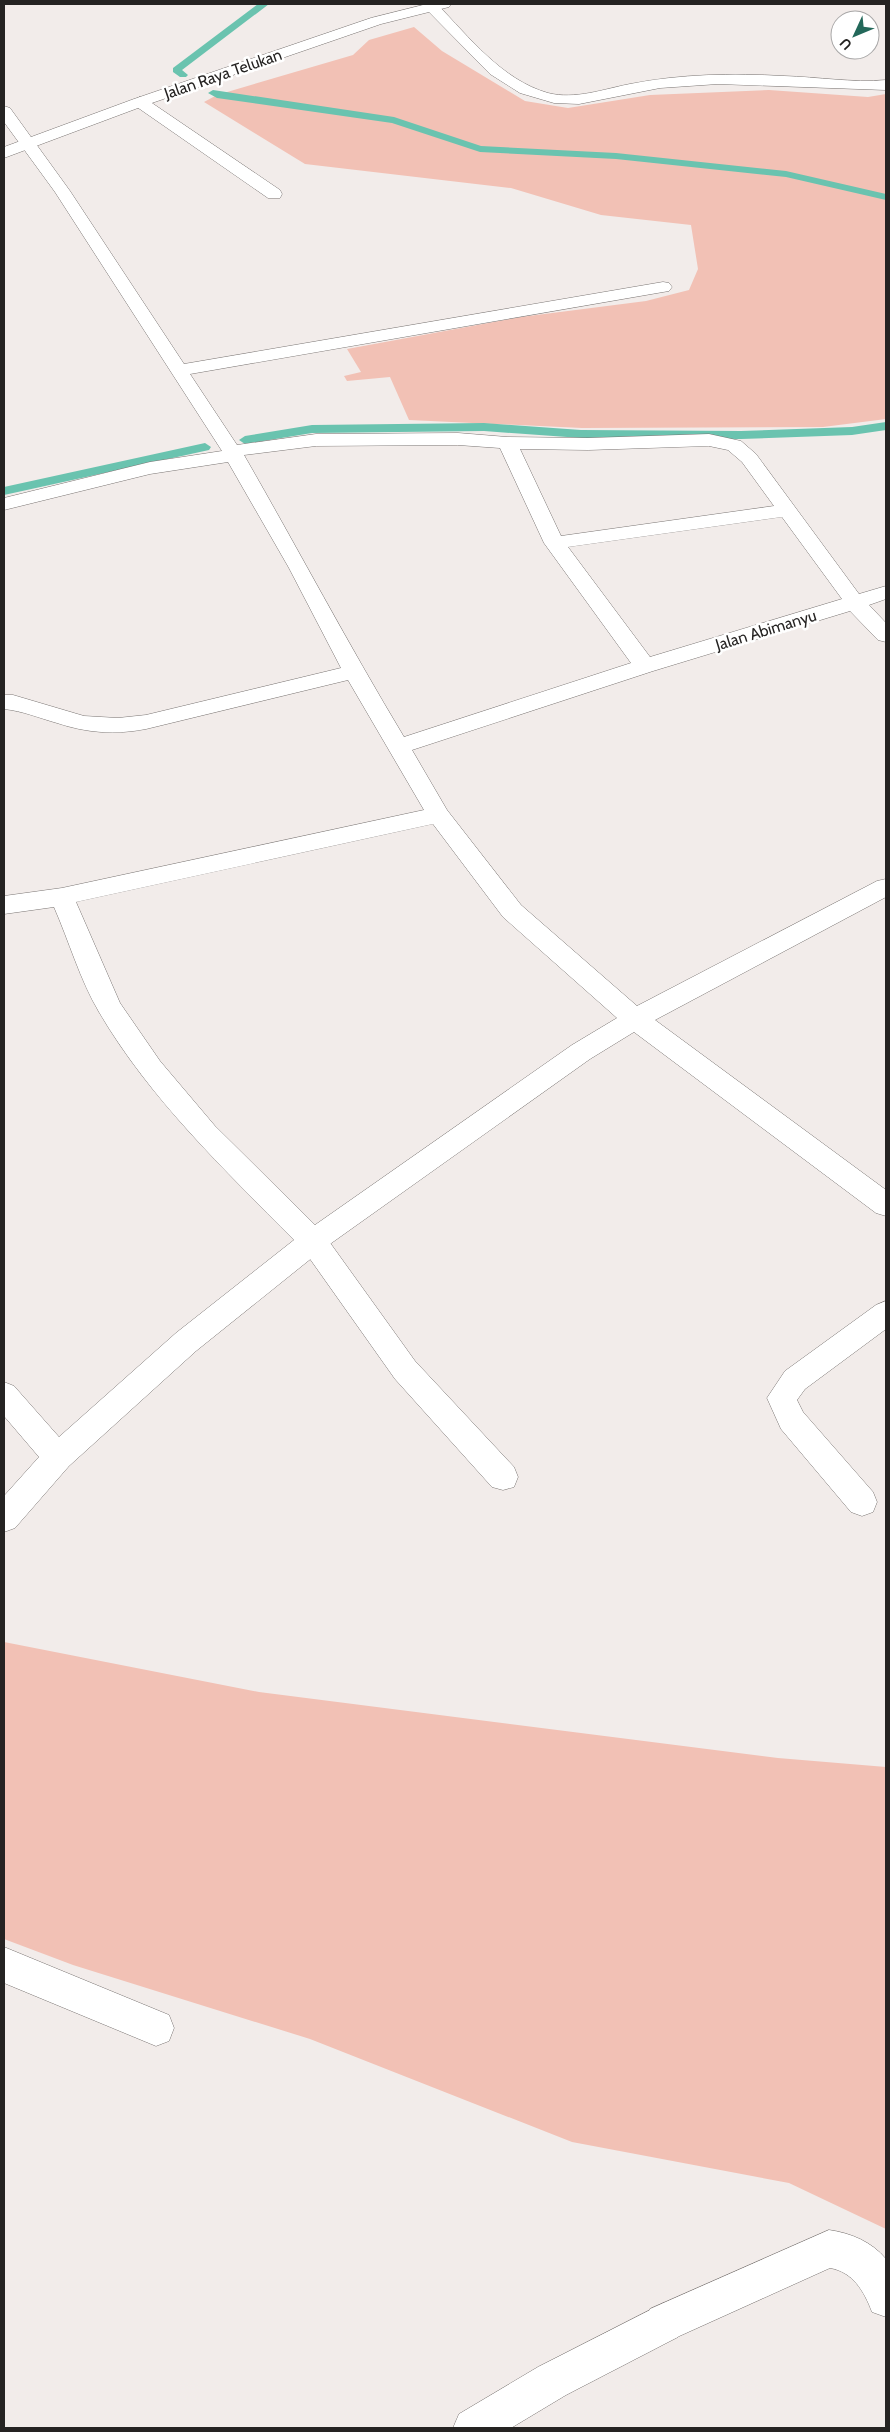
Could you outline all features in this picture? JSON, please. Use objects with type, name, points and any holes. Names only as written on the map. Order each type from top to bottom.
[{"type":"street","points":[[438,5],[480,55],[514,84],[543,97],[579,100],[640,87],[696,80],[886,85]]},
{"type":"street","name":"Jalan Raya Telukan","points":[[4,153],[140,102],[376,21],[438,5]]},
{"type":"street","points":[[140,102],[274,194]]},
{"type":"street","points":[[4,111],[29,143],[233,453],[299,568],[354,672],[439,816],[512,911],[635,1019],[886,1205]]},
{"type":"street","points":[[180,370],[441,326],[524,309],[663,287]]},
{"type":"street","points":[[4,504],[150,468],[316,440],[458,439],[507,443],[588,444],[709,440],[734,445],[749,458],[855,603],[886,635]]},
{"type":"street","points":[[507,443],[554,543],[645,666]]},
{"type":"street","points":[[554,543],[786,510]]},
{"type":"street","name":"Jalan Abimanyu","points":[[398,747],[645,666],[886,592]]},
{"type":"street","points":[[4,702],[29,707],[74,721],[111,728],[146,722],[354,672]]},
{"type":"street","points":[[4,905],[62,897],[439,816]]},
{"type":"street","points":[[4,1518],[58,1457],[186,1342],[313,1241],[581,1052],[635,1019],[886,887]]},
{"type":"street","points":[[62,897],[109,1007],[151,1068],[206,1133],[313,1241],[405,1370],[503,1477]]},
{"type":"street","points":[[862,1502],[791,1420],[782,1398],[795,1380],[886,1313]]},
{"type":"street","points":[[4,1395],[58,1457]]},
{"type":"street","points":[[4,1965],[156,2028]]},
{"type":"street","points":[[473,2428],[552,2381],[664,2323],[830,2249],[844,2250],[860,2258],[872,2269],[886,2298]]},
{"type":"shaded area","points":[[414,27],[442,51],[525,101],[568,108],[650,95],[769,90],[868,97],[886,94],[886,419],[823,427],[582,428],[409,420],[390,377],[347,381],[344,376],[361,372],[347,349],[521,317],[646,301],[689,290],[698,269],[691,225],[601,215],[511,188],[305,164],[204,102],[217,95],[353,55],[369,40]]},
{"type":"shaded area","points":[[4,1642],[259,1692],[778,1758],[886,1767],[886,2229],[789,2183],[572,2142],[310,2039],[73,1965],[4,1939]]},
{"type":"waterway","points":[[183,75],[176,70],[264,4]]},
{"type":"waterway","points":[[213,93],[394,120],[480,149],[616,156],[786,174],[886,197]]},
{"type":"waterway","points":[[245,440],[312,429],[484,427],[581,434],[741,435],[852,431],[886,426]]},
{"type":"waterway","points":[[4,491],[205,447]]}]
